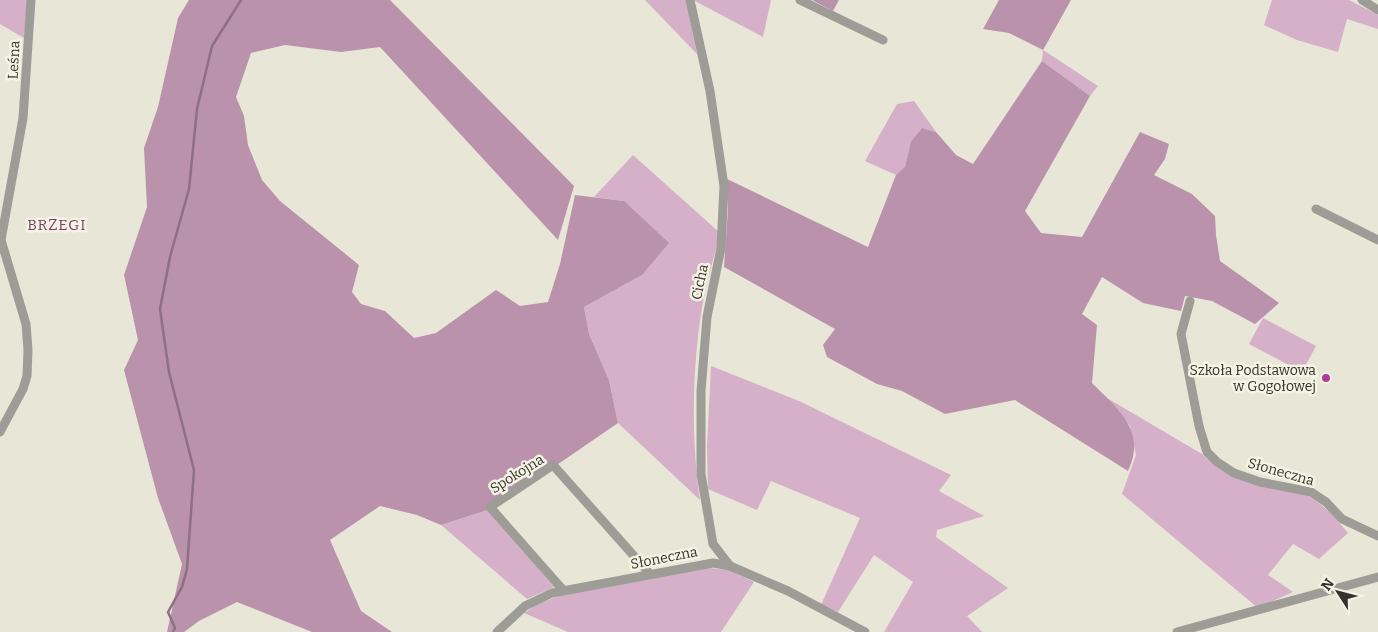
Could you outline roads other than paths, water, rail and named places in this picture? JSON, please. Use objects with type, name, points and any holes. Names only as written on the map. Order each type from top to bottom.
[{"type":"street","name":"Leśna","points":[[0,432],[23,389],[27,376],[26,324],[19,295],[0,239],[23,118],[31,0]]},
{"type":"street","name":"Cicha","points":[[690,0],[710,91],[724,186],[721,248],[707,317],[701,391],[701,474],[713,544],[730,566]]},
{"type":"street","points":[[800,0],[883,40]]},
{"type":"street","points":[[1362,0],[1378,10]]},
{"type":"street","points":[[1316,209],[1378,240]]},
{"type":"street","name":"Słoneczna","points":[[1190,301],[1181,334],[1199,426],[1207,452],[1217,462],[1234,473],[1260,482],[1311,492],[1326,502],[1342,519],[1378,536]]},
{"type":"street","name":"Spokojna","points":[[563,590],[490,506],[553,465],[650,574]]},
{"type":"street","points":[[703,564],[713,544]]},
{"type":"street","name":"Słoneczna","points":[[497,632],[515,613],[530,602],[563,590],[717,563],[730,566],[788,591],[866,632]]},
{"type":"street","points":[[1177,632],[1378,576]]},
{"type":"waterway","points":[[173,632],[175,628],[168,612],[182,587],[187,569],[194,470],[169,372],[160,309],[170,257],[189,189],[197,109],[212,46],[241,0]]},
{"type":"place","name":"Szkoła Podstawowa w Gogołowej","points":[[1326,378]]},
{"type":"district","name":"BRZEGI","points":[[57,225]]}]
